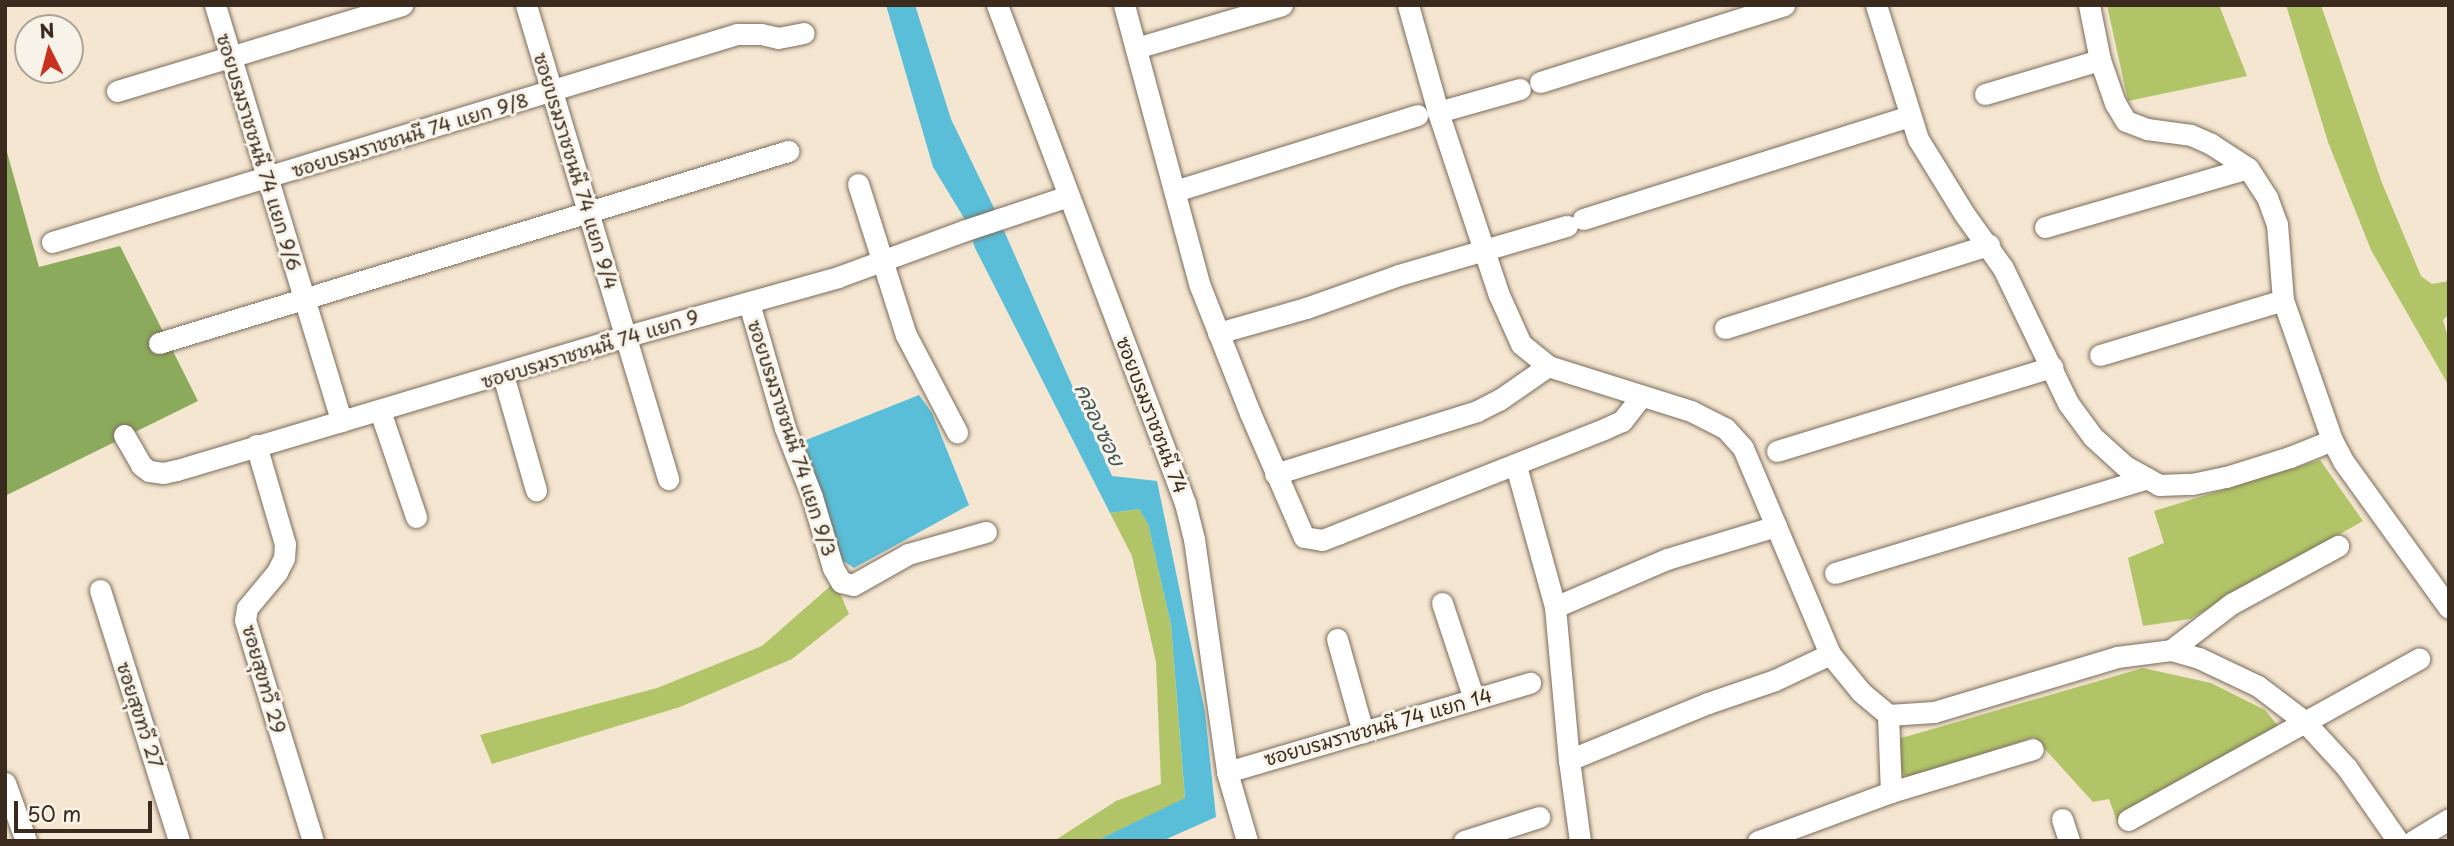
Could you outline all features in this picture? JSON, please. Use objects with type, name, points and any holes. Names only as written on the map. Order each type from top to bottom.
[{"type":"street","name":"ซอยบรมราชชนนี 74 แยก 9/6","points":[[215,5],[341,421]]},
{"type":"street","points":[[117,91],[402,5]]},
{"type":"street","name":"ซอยบรมราชชนนี 74 แยก 9/4","points":[[526,5],[668,479]]},
{"type":"street","name":"ซอยบรมราชชนนี 74","points":[[997,5],[1185,503],[1194,539],[1227,772],[1247,841]]},
{"type":"street","points":[[1124,5],[1200,286],[1275,474],[1304,537],[1322,540],[1516,466],[1622,421],[1640,398]]},
{"type":"street","points":[[1136,48],[1282,5]]},
{"type":"street","points":[[1408,5],[1427,114],[1485,250],[1499,295],[1521,344],[1548,366],[1640,398],[1691,411],[1726,429],[1743,449],[1830,654],[1861,692],[1888,715],[1934,712],[2117,657],[2171,650],[2199,658],[2258,686],[2304,721],[2347,768],[2398,841]]},
{"type":"street","points":[[1540,82],[1784,5]]},
{"type":"street","points":[[1876,5],[1909,116],[1934,168],[1989,245],[2068,403],[2093,437],[2125,466],[2159,485],[2214,480],[2290,457],[2332,440]]},
{"type":"street","points":[[2089,5],[2100,60],[2115,103],[2126,121],[2147,129],[2190,135],[2248,168],[2267,197],[2277,224],[2283,300],[2332,440],[2343,461],[2449,608]]},
{"type":"street","name":"ซอยบรมราชชนนี 74 แยก 9/8","points":[[52,243],[268,180],[737,34],[761,34],[778,38],[804,33]]},
{"type":"street","points":[[1985,94],[2100,60]]},
{"type":"street","points":[[1175,191],[1427,114],[1520,89]]},
{"type":"street","points":[[1218,333],[1909,116]]},
{"type":"street","points":[[159,343],[788,151]]},
{"type":"street","points":[[2045,227],[2248,168]]},
{"type":"street","points":[[858,184],[906,335],[957,432]]},
{"type":"street","name":"ซอยบรมราชชนนี 74 แยก 9","points":[[124,435],[141,465],[149,471],[163,473],[503,375],[627,336],[838,277],[963,230],[1068,196]]},
{"type":"street","points":[[1724,328],[1989,245]]},
{"type":"street","points":[[2100,355],[2283,300]]},
{"type":"street","name":"ซอยบรมราชชนนี 74 แยก 9/3","points":[[749,303],[785,428],[841,582],[853,585],[908,554],[986,532]]},
{"type":"street","points":[[1275,474],[1477,411],[1499,400],[1548,366]]},
{"type":"street","points":[[1777,451],[2052,367]]},
{"type":"street","points":[[503,375],[537,490]]},
{"type":"street","points":[[380,411],[416,517]]},
{"type":"street","name":"ซอยสุขทวี 29","points":[[256,445],[285,544],[284,558],[277,572],[247,608],[245,620],[313,841]]},
{"type":"street","points":[[1516,466],[1555,607],[1569,760],[1580,841]]},
{"type":"street","points":[[1835,573],[2147,478]]},
{"type":"street","points":[[1555,607],[1667,559],[1776,526]]},
{"type":"street","points":[[2171,650],[2231,604],[2337,546]]},
{"type":"street","name":"ซอยสุขทวี 27","points":[[100,590],[179,841]]},
{"type":"street","points":[[1442,603],[1474,699]]},
{"type":"street","points":[[1337,639],[1363,732]]},
{"type":"street","points":[[1569,760],[1709,703],[1775,680],[1830,654]]},
{"type":"street","points":[[2128,820],[2419,659]]},
{"type":"street","name":"ซอยบรมราชชนนี 74 แยก 14","points":[[1227,772],[1530,683]]},
{"type":"street","points":[[1888,715],[1891,792]]},
{"type":"street","points":[[1758,841],[1891,792],[2033,749]]},
{"type":"street","points":[[5,783],[26,841]]},
{"type":"street","points":[[1464,841],[1539,817]]},
{"type":"street","points":[[2062,819],[2069,841]]},
{"type":"street","points":[[2413,841],[2449,819]]},
{"type":"green space","points":[[2107,5],[2219,5],[2247,76],[2128,101]]},
{"type":"green space","points":[[2286,5],[2321,5],[2382,183],[2421,276],[2432,284],[2449,281],[2449,314],[2443,320],[2449,341],[2449,386],[2371,250],[2328,142]]},
{"type":"green space","points":[[5,145],[39,267],[120,246],[198,401],[5,496]]},
{"type":"green space","points":[[2320,460],[2363,521],[2190,619],[2143,626],[2128,558],[2164,543],[2154,511]]},
{"type":"green space","points":[[1139,509],[1148,524],[1171,625],[1185,799],[1096,841],[1054,841],[1116,801],[1161,784],[1156,662],[1132,556],[1110,513]]},
{"type":"green space","points":[[835,582],[849,614],[792,659],[680,707],[492,764],[480,735],[657,688],[762,646]]},
{"type":"green space","points":[[2143,668],[2211,683],[2265,710],[2278,726],[2119,827],[2109,799],[2093,802],[2034,737],[1908,779],[1899,769],[1898,739]]},
{"type":"water","points":[[886,5],[915,5],[951,119],[994,208],[1112,476],[1157,481],[1205,712],[1216,817],[1162,841],[1096,841],[1185,798],[1171,625],[1148,524],[1139,509],[1110,513],[975,248],[967,223],[933,167]]},
{"type":"water","points":[[919,395],[932,413],[969,505],[854,568],[842,560],[801,442]]},
{"type":"water label","name":"คลองซอย","points":[[1101,424]]}]
